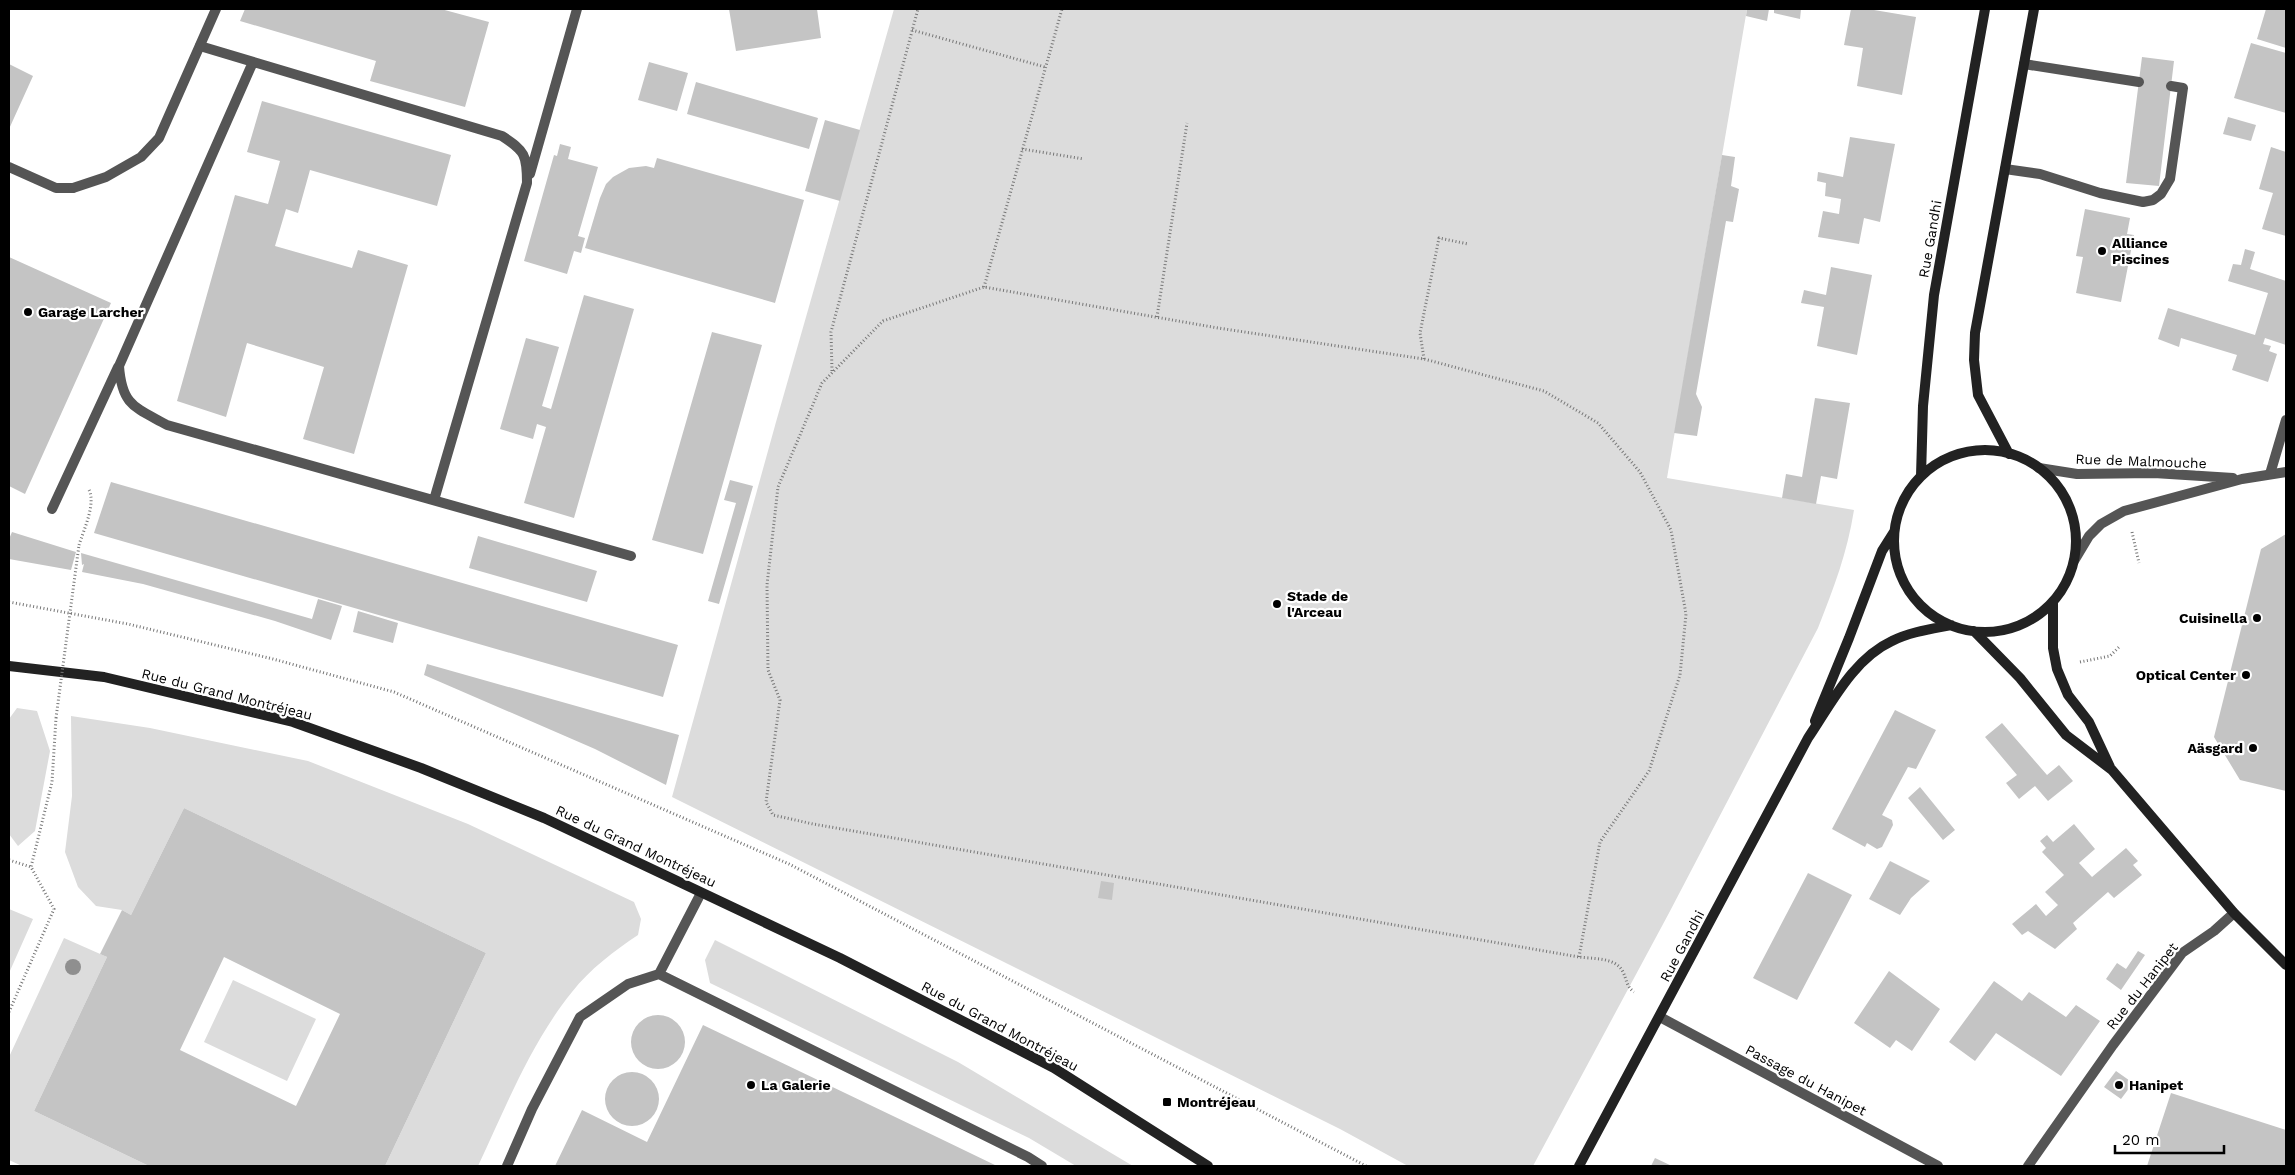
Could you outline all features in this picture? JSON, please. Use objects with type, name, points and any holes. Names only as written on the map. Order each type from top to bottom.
[{"type":"street","points":[[9,167],[56,188],[73,188],[106,177],[140,157],[159,138],[216,9]]},
{"type":"street","points":[[434,500],[528,183],[577,9]]},
{"type":"street","name":"Rue Gandhi","points":[[1922,476],[1923,406],[1934,295],[1985,9]]},
{"type":"street","points":[[2009,454],[1980,400],[1974,360],[1975,334],[2034,9]]},
{"type":"street","points":[[200,46],[502,136],[520,147],[527,165],[528,183]]},
{"type":"street","points":[[52,509],[119,366],[253,62]]},
{"type":"street","points":[[2024,64],[2139,82]]},
{"type":"street","points":[[2005,169],[2040,174],[2100,193],[2142,202],[2152,200],[2162,194],[2170,179],[2183,88],[2171,86]]},
{"type":"street","points":[[119,366],[120,387],[132,406],[167,425],[631,556]]},
{"type":"street","points":[[2270,474],[2286,420]]},
{"type":"street","points":[[1988,451],[2009,454],[2039,468],[2056,485],[2070,510],[2076,538],[2074,560],[2062,589],[2052,602],[2033,618],[2017,626],[2000,630],[1974,631],[1950,625],[1925,609],[1907,587],[1896,559],[1895,530],[1904,500],[1922,476],[1947,459],[1968,452],[1988,451]]},
{"type":"street","name":"Rue de Malmouche","points":[[2039,468],[2077,474],[2154,473],[2242,479]]},
{"type":"street","name":"Rue de Malmouche","points":[[2074,560],[2088,536],[2101,524],[2124,511],[2242,479],[2286,472]]},
{"type":"street","name":"Rue Gandhi","points":[[1808,738],[1882,551],[1895,530]]},
{"type":"street","points":[[2052,602],[2053,648],[2057,669],[2068,694],[2089,722],[2112,770]]},
{"type":"street","name":"Rue Gandhi","points":[[1579,1166],[1808,738],[1847,681],[1868,656],[1892,640],[1950,625]]},
{"type":"street","points":[[1974,631],[1998,654],[2066,735],[2112,770],[2234,913],[2286,965]]},
{"type":"street","name":"Rue du Grand Montréjeau","points":[[9,666],[104,677],[293,722],[421,768],[544,818],[840,958],[1054,1068],[1208,1166]]},
{"type":"street","points":[[507,1166],[532,1109],[580,1017],[628,984],[658,974],[701,893]]},
{"type":"street","name":"Rue du Hanipet","points":[[2028,1166],[2113,1045],[2182,954],[2214,931],[2234,913]]},
{"type":"street","points":[[658,974],[1028,1157],[1042,1166]]},
{"type":"street","name":"Passage du Hanipet","points":[[1660,1017],[1938,1166]]},
{"type":"path","points":[[832,372],[830,332],[918,9]]},
{"type":"path","points":[[984,287],[1062,9]]},
{"type":"path","points":[[912,30],[1045,67]]},
{"type":"path","points":[[1157,317],[1187,123]]},
{"type":"path","points":[[1022,149],[1084,159]]},
{"type":"path","points":[[1424,359],[1420,332],[1438,238],[1468,244]]},
{"type":"path","points":[[1579,957],[1600,842],[1650,771],[1680,675],[1686,614],[1671,530],[1640,472],[1598,423],[1544,391],[1424,359],[1157,317],[984,287],[883,321],[822,383],[778,487],[767,585],[768,670],[780,700],[766,802],[773,814],[822,826],[1579,957],[1616,963],[1624,974],[1628,987],[1634,992]]},
{"type":"path","points":[[9,1012],[54,909],[31,867],[52,782],[56,718],[79,545],[91,502]]},
{"type":"path","points":[[2130,527],[2139,563]]},
{"type":"path","points":[[9,602],[128,624],[272,659],[394,692],[789,864],[1366,1166]]},
{"type":"path","points":[[2074,663],[2110,656],[2120,646]]},
{"type":"path","points":[[9,860],[31,867]]},
{"type":"shaded area","name":"Stade de l'Arceau","points":[[894,9],[1747,9],[1667,478],[1854,510],[1848,541],[1818,628],[1669,913],[1533,1166],[1408,1166],[1340,1129],[672,797],[776,422]]},
{"type":"shaded area","points":[[17,708],[37,711],[50,751],[35,831],[18,846],[9,834],[9,719]]},
{"type":"shaded area","points":[[71,716],[150,728],[308,761],[468,824],[634,902],[641,919],[638,935],[594,968],[557,1012],[531,1054],[478,1166],[385,1166],[486,953],[184,808],[131,915],[122,910],[96,906],[78,887],[65,852],[72,796]]},
{"type":"shaded area","points":[[9,909],[33,919],[9,973]]},
{"type":"shaded area","points":[[64,938],[107,957],[34,1111],[149,1166],[22,1166],[9,1160],[9,1057]]},
{"type":"shaded area","points":[[715,940],[958,1062],[1133,1166],[1076,1166],[1029,1138],[710,983],[705,960]]},
{"type":"shaded area","points":[[233,980],[316,1019],[287,1081],[204,1042]]},
{"type":"building","points":[[245,9],[441,9],[489,22],[465,107],[370,81],[376,61],[240,21]]},
{"type":"building","points":[[729,9],[817,9],[821,38],[736,51]]},
{"type":"building","points":[[1747,9],[1769,9],[1767,21],[1746,16]]},
{"type":"building","points":[[1774,9],[1801,9],[1800,19],[1774,13]]},
{"type":"building","points":[[1851,9],[1868,9],[1916,17],[1902,95],[1857,86],[1863,48],[1844,45]]},
{"type":"building","points":[[2266,9],[2286,9],[2286,48],[2257,39]]},
{"type":"building","points":[[2251,43],[2286,53],[2286,113],[2234,98]]},
{"type":"building","points":[[2142,57],[2174,61],[2159,186],[2126,183]]},
{"type":"building","points":[[649,62],[688,73],[677,111],[638,100]]},
{"type":"building","points":[[9,64],[33,76],[9,129]]},
{"type":"building","points":[[696,82],[818,118],[809,149],[687,114]]},
{"type":"building","points":[[262,101],[451,155],[437,206],[310,170],[298,213],[286,209],[275,246],[352,268],[358,250],[408,265],[354,454],[303,439],[324,367],[247,343],[226,417],[177,401],[235,195],[268,204],[280,161],[247,152]]},
{"type":"building","points":[[2228,117],[2256,125],[2251,141],[2223,134]]},
{"type":"building","points":[[825,120],[860,130],[840,201],[805,191]]},
{"type":"building","points":[[1850,137],[1895,144],[1880,222],[1864,218],[1859,244],[1818,237],[1823,211],[1839,214],[1841,199],[1825,196],[1826,183],[1817,181],[1818,172],[1843,177]]},
{"type":"building","points":[[560,144],[571,147],[568,159],[598,167],[578,236],[585,238],[581,253],[574,251],[567,274],[524,261],[554,155],[557,156]]},
{"type":"building","points":[[2271,147],[2286,152],[2286,236],[2262,229],[2273,193],[2259,189]]},
{"type":"building","points":[[1722,155],[1735,157],[1731,186],[1739,189],[1733,222],[1726,221],[1696,394],[1702,407],[1697,436],[1674,433]]},
{"type":"building","points":[[657,158],[804,200],[775,303],[585,248],[606,184],[613,177],[629,168],[646,166],[654,168]]},
{"type":"building","points":[[2085,209],[2130,218],[2127,234],[2134,235],[2121,302],[2076,293],[2083,257],[2076,256]]},
{"type":"building","points":[[2245,249],[2255,252],[2250,269],[2286,281],[2286,345],[2265,338],[2263,344],[2271,346],[2269,351],[2277,354],[2268,382],[2232,370],[2237,355],[2181,338],[2179,347],[2158,339],[2168,308],[2255,335],[2268,293],[2228,281],[2233,264],[2241,265]]},
{"type":"building","points":[[9,257],[111,303],[25,494],[9,486]]},
{"type":"building","points":[[1831,267],[1872,275],[1857,355],[1817,346],[1824,307],[1801,303],[1804,290],[1826,295]]},
{"type":"building","points":[[584,295],[634,309],[574,518],[524,503],[546,427],[537,424],[533,439],[500,429],[526,338],[559,347],[542,406],[551,409]]},
{"type":"building","points":[[712,332],[762,345],[703,554],[652,540]]},
{"type":"building","points":[[1815,398],[1850,403],[1837,479],[1821,476],[1816,504],[1782,498],[1786,474],[1802,477]]},
{"type":"building","points":[[730,480],[753,486],[719,604],[708,601],[736,503],[724,500]]},
{"type":"building","points":[[111,482],[678,645],[663,697],[94,533]]},
{"type":"building","points":[[12,532],[76,552],[71,570],[9,559],[9,539]]},
{"type":"building","points":[[2286,534],[2286,791],[2240,780],[2214,737],[2261,549]]},
{"type":"building","points":[[478,536],[597,571],[587,602],[469,568]]},
{"type":"building","points":[[81,553],[312,619],[318,599],[342,606],[331,640],[275,621],[143,584],[82,572],[84,564],[82,565]]},
{"type":"building","points":[[358,611],[398,623],[393,643],[353,632]]},
{"type":"building","points":[[427,664],[679,735],[666,785],[595,749],[424,675]]},
{"type":"building","points":[[1895,710],[1936,730],[1916,769],[1908,767],[1882,815],[1892,820],[1893,825],[1882,847],[1877,849],[1867,843],[1865,847],[1832,829]]},
{"type":"building","points":[[2002,723],[2047,775],[2059,765],[2073,781],[2048,801],[2035,786],[2019,799],[2006,783],[2017,775],[1985,737]]},
{"type":"building","points":[[1920,787],[1955,830],[1943,840],[1908,798]]},
{"type":"building","points":[[184,808],[486,953],[385,1166],[149,1166],[34,1111],[107,957],[100,954],[122,910],[131,915]],"holes":[[[224,957],[340,1014],[296,1106],[180,1050]]]},
{"type":"building","points":[[2074,824],[2095,849],[2079,863],[2092,877],[2126,848],[2138,861],[2133,865],[2142,875],[2114,898],[2108,892],[2073,923],[2077,929],[2055,949],[2028,931],[2022,935],[2012,924],[2036,904],[2046,916],[2058,905],[2045,892],[2064,875],[2042,852],[2046,848],[2040,841],[2047,835],[2053,842]]},
{"type":"building","points":[[1890,861],[1930,881],[1911,898],[1900,915],[1869,899]]},
{"type":"building","points":[[1808,873],[1852,895],[1797,1000],[1753,978]]},
{"type":"building","points":[[1101,881],[1114,883],[1112,900],[1098,898]]},
{"type":"building","points":[[2138,951],[2145,955],[2121,990],[2106,979],[2117,963],[2126,969]]},
{"type":"building","points":[[1889,971],[1940,1009],[1912,1051],[1896,1040],[1890,1048],[1854,1023]]},
{"type":"building","points":[[1994,981],[2022,1001],[2029,992],[2066,1017],[2076,1005],[2100,1021],[2061,1076],[1996,1033],[1975,1061],[1949,1042]]},
{"type":"building","points":[[653,1015],[663,1015],[673,1019],[681,1027],[685,1042],[681,1057],[673,1065],[663,1069],[653,1069],[643,1065],[635,1057],[631,1047],[631,1037],[635,1027],[643,1019]]},
{"type":"building","name":"La Galerie","points":[[703,1025],[997,1166],[555,1166],[582,1110],[647,1142]]},
{"type":"building","name":"Hanipet","points":[[2116,1071],[2133,1083],[2121,1099],[2104,1087]]},
{"type":"building","points":[[632,1072],[642,1074],[651,1080],[657,1089],[659,1099],[657,1109],[651,1118],[642,1124],[632,1126],[622,1124],[613,1118],[607,1109],[605,1099],[607,1089],[613,1080],[622,1074]]},
{"type":"building","points":[[2171,1093],[2286,1130],[2286,1166],[2147,1166]]},
{"type":"building","points":[[1655,1158],[1672,1166],[1651,1166]]},
{"type":"place","name":"Alliance Piscines","points":[[2102,251]]},
{"type":"place","name":"Garage Larcher","points":[[28,312]]},
{"type":"place","name":"Stade de l'Arceau","points":[[1277,604]]},
{"type":"place","name":"Cuisinella","points":[[2257,618]]},
{"type":"place","name":"Optical Center","points":[[2246,675]]},
{"type":"place","name":"Aäsgard","points":[[2253,748]]},
{"type":"place","name":"La Galerie","points":[[751,1085]]},
{"type":"place","name":"Hanipet","points":[[2119,1085]]},
{"type":"place","name":"Montréjeau","points":[[1167,1102]]}]
